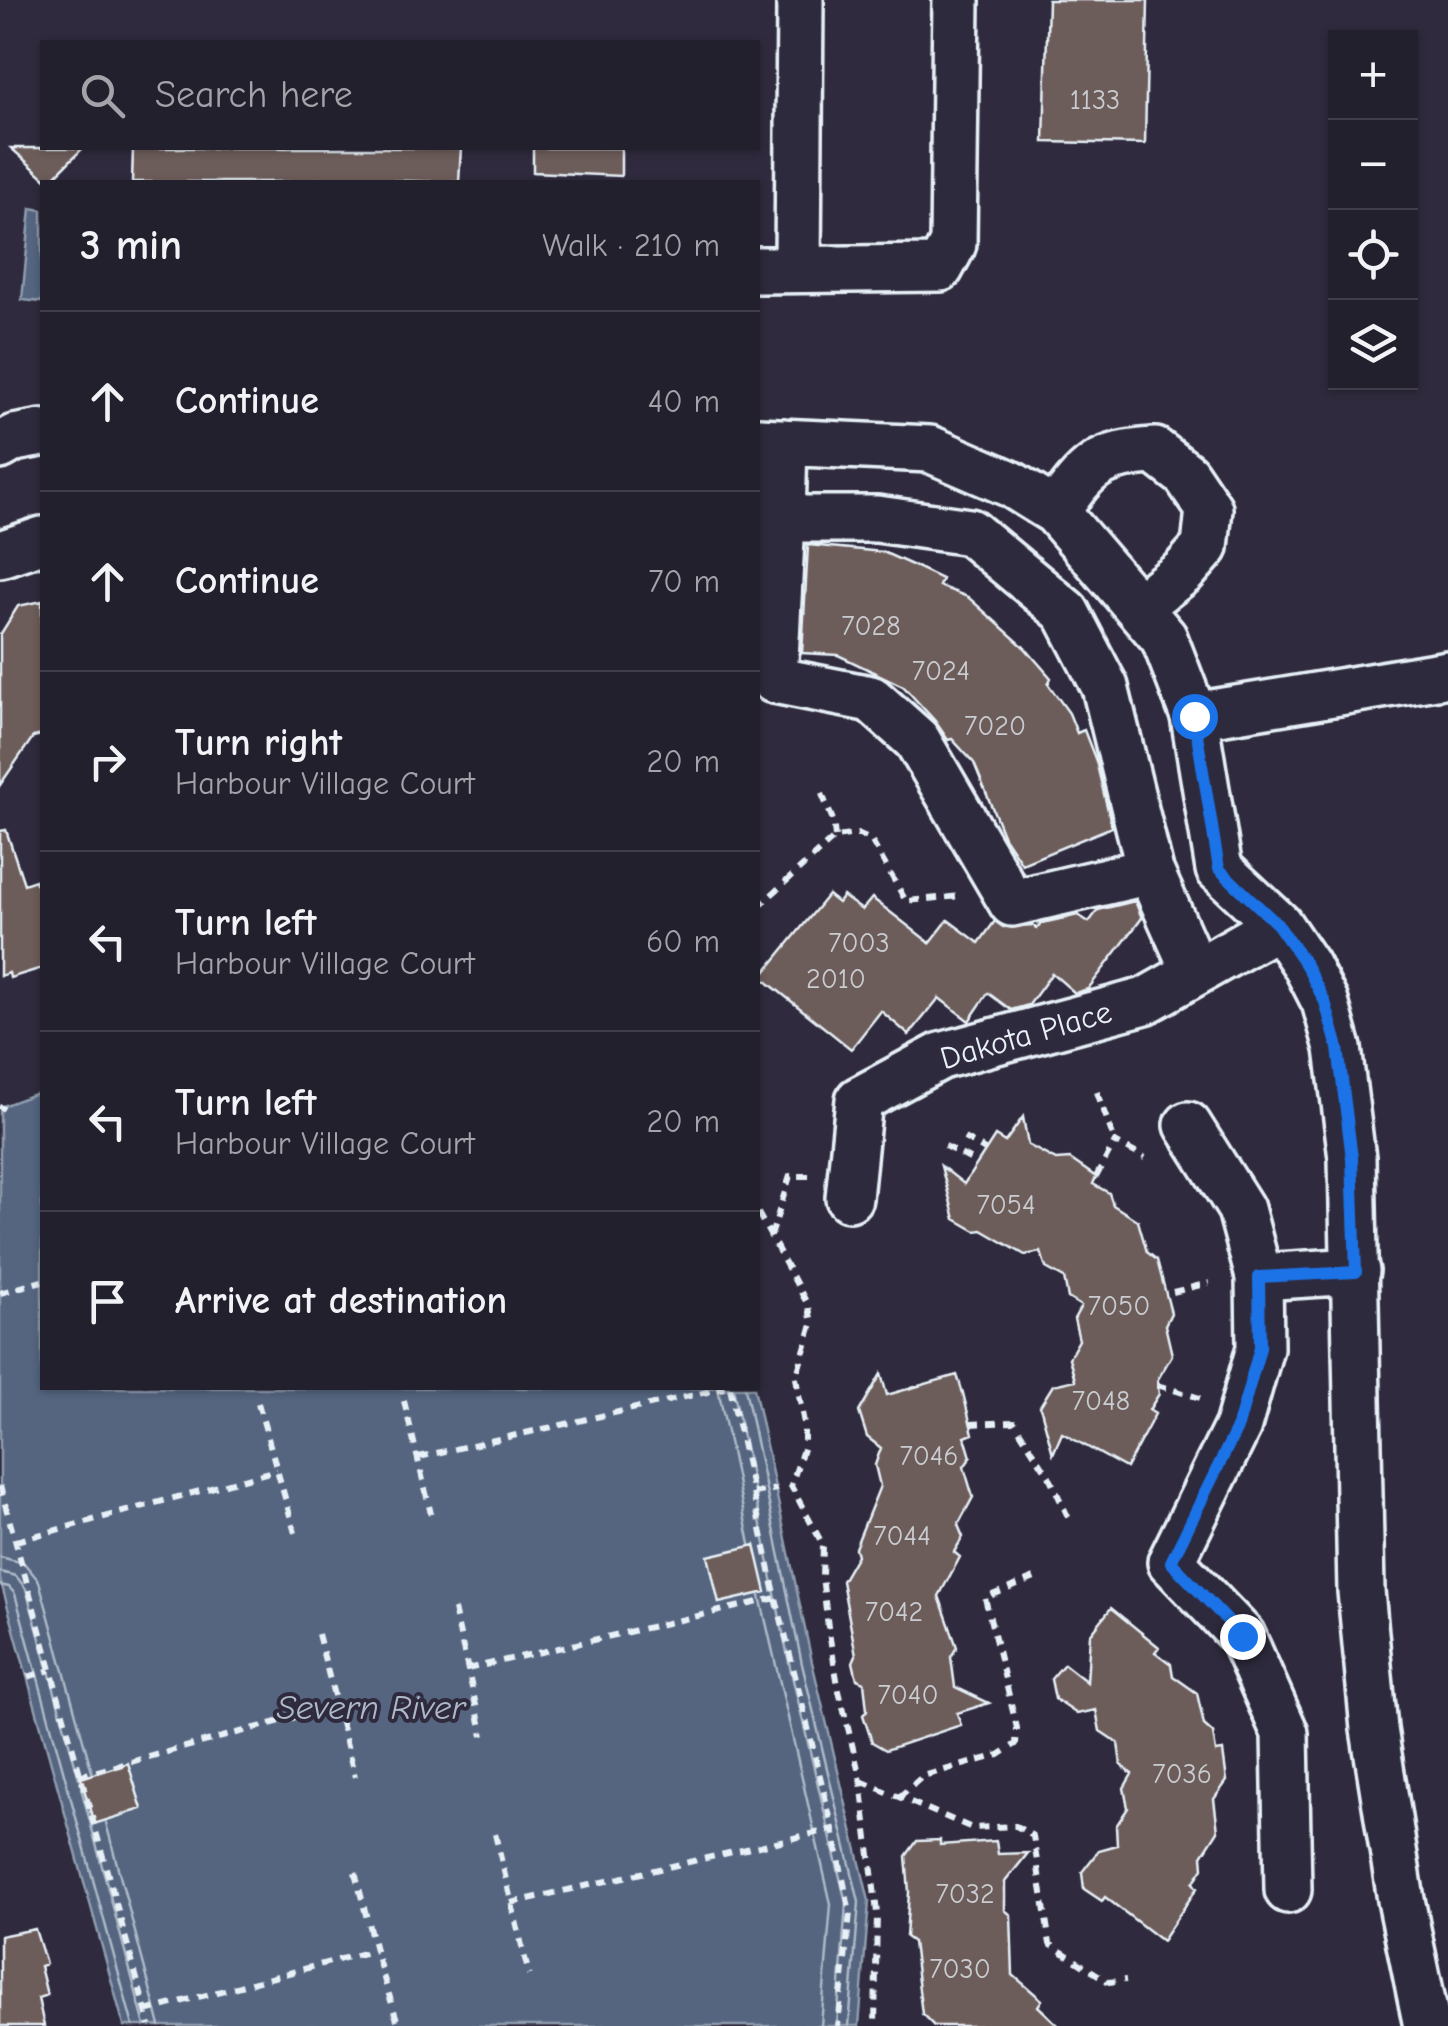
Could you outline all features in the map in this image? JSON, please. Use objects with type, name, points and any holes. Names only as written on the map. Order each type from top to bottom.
[{"type":"street","points":[[800,0],[778,269],[940,268],[953,244],[956,0]]},
{"type":"street","points":[[0,446],[14,438],[40,433]]},
{"type":"street","points":[[1150,872],[1012,903],[917,740],[871,699],[774,680],[782,520],[771,442],[930,449],[1011,484],[1056,512],[1164,638],[1194,716],[1219,869],[1278,925],[1306,965],[1325,1002],[1338,1048],[1352,1158],[1361,1591],[1370,1690],[1401,1900],[1427,2026]]},
{"type":"street","points":[[1056,512],[1083,473],[1120,452],[1155,451],[1186,475],[1208,509],[1205,547],[1183,572],[1138,607]]},
{"type":"street","points":[[782,520],[877,519],[970,532],[1066,612],[1106,687],[1150,872],[1195,972]]},
{"type":"street","points":[[0,554],[40,541]]},
{"type":"street","points":[[1194,716],[1448,674]]},
{"type":"street","name":"Dakota Place","points":[[850,1186],[859,1100],[941,1056],[1145,1000],[1278,925]]},
{"type":"street","points":[[1188,1125],[1242,1209],[1259,1277],[1260,1348],[1238,1426],[1171,1562],[1242,1636],[1285,1733],[1288,1890]]},
{"type":"street","points":[[1259,1277],[1356,1272]]},
{"type":"path","points":[[822,794],[833,820],[835,837]]},
{"type":"path","points":[[760,905],[835,837],[858,834],[871,840],[906,902],[1006,892]]},
{"type":"path","points":[[1097,1092],[1115,1142],[1144,1158]]},
{"type":"path","points":[[964,1138],[986,1150]]},
{"type":"path","points":[[1096,1177],[1115,1142]]},
{"type":"path","points":[[945,1146],[977,1164]]},
{"type":"path","points":[[770,1237],[790,1176],[850,1186]]},
{"type":"path","points":[[760,1216],[809,1307],[812,1324],[796,1378],[804,1446],[791,1486],[822,1545],[828,1627],[860,1781],[878,1912],[875,2026]]},
{"type":"path","points":[[0,1293],[40,1283]]},
{"type":"path","points":[[1172,1292],[1209,1283]]},
{"type":"path","points":[[1158,1385],[1200,1398]]},
{"type":"path","points":[[418,1458],[718,1390]]},
{"type":"path","points":[[727,1390],[834,1829],[850,1913],[838,2026]]},
{"type":"path","points":[[404,1400],[431,1514]]},
{"type":"path","points":[[258,1403],[295,1533]]},
{"type":"path","points":[[970,1424],[1014,1422],[1049,1476],[1070,1522]]},
{"type":"path","points":[[16,1541],[277,1470]]},
{"type":"path","points":[[0,1486],[150,2026]]},
{"type":"path","points":[[753,1493],[777,1489]]},
{"type":"path","points":[[899,1797],[923,1776],[998,1755],[1016,1744],[1017,1728],[985,1598],[1037,1577]]},
{"type":"path","points":[[468,1669],[776,1598]]},
{"type":"path","points":[[454,1609],[483,1736]]},
{"type":"path","points":[[318,1634],[355,1777]]},
{"type":"path","points":[[28,1677],[50,1670]]},
{"type":"path","points":[[79,1776],[336,1706]]},
{"type":"path","points":[[860,1781],[972,1828],[1016,1826],[1033,1836],[1050,1944],[1109,1982],[1126,1980]]},
{"type":"path","points":[[512,1903],[834,1829]]},
{"type":"path","points":[[494,1834],[529,1974]]},
{"type":"path","points":[[355,1872],[398,2020]]},
{"type":"path","points":[[146,2011],[375,1950]]},
{"type":"water","points":[[31,208],[40,210],[40,302],[22,300]]},
{"type":"water","name":"Severn River","points":[[40,1092],[40,1390],[754,1390],[812,1662],[869,1901],[859,2026],[124,2026],[0,1579],[0,1107]]},
{"type":"building","points":[[1048,0],[1148,0],[1145,144],[1044,142]]},
{"type":"building","points":[[11,148],[81,150],[47,180]]},
{"type":"building","points":[[133,150],[461,150],[459,180],[132,180]]},
{"type":"building","points":[[533,150],[621,150],[621,176],[533,172]]},
{"type":"building","points":[[808,545],[883,552],[942,579],[939,586],[968,597],[1025,648],[1051,678],[1048,684],[1069,713],[1077,733],[1084,730],[1112,827],[1022,864],[1004,837],[974,763],[952,739],[948,740],[903,686],[838,655],[802,653]]},
{"type":"building","points":[[40,601],[40,735],[33,737],[0,785],[0,635],[18,606]]},
{"type":"building","points":[[6,830],[24,884],[35,880],[40,896],[40,969],[10,978],[9,973],[0,976],[0,831]]},
{"type":"building","points":[[828,895],[838,903],[843,896],[862,910],[872,898],[930,943],[948,920],[979,943],[995,921],[1003,927],[1033,925],[1037,929],[1042,923],[1078,915],[1089,922],[1098,910],[1135,901],[1142,918],[1088,989],[1075,993],[1052,973],[1029,1005],[1011,1010],[988,993],[969,1021],[939,998],[909,1035],[881,1011],[851,1049],[761,977]]},
{"type":"building","points":[[1023,1117],[1028,1145],[1056,1160],[1070,1159],[1096,1177],[1093,1184],[1109,1193],[1113,1205],[1138,1221],[1147,1252],[1157,1260],[1171,1313],[1165,1325],[1172,1355],[1157,1381],[1159,1394],[1149,1410],[1155,1414],[1126,1468],[1062,1433],[1053,1454],[1040,1406],[1053,1385],[1075,1380],[1069,1358],[1079,1340],[1074,1319],[1081,1306],[1068,1298],[1064,1278],[1046,1268],[1041,1252],[1025,1255],[955,1219],[941,1166],[964,1184],[995,1136],[1005,1142]]},
{"type":"building","points":[[881,1374],[887,1395],[957,1375],[963,1393],[973,1434],[965,1437],[971,1457],[964,1467],[973,1497],[958,1525],[963,1537],[954,1552],[960,1557],[939,1596],[957,1647],[951,1657],[955,1687],[989,1703],[957,1713],[961,1725],[886,1750],[872,1742],[863,1715],[867,1710],[864,1682],[857,1679],[853,1662],[856,1655],[842,1581],[857,1555],[855,1548],[880,1486],[875,1465],[881,1448],[867,1437],[859,1412]]},
{"type":"building","points":[[755,1545],[766,1592],[719,1603],[708,1556]]},
{"type":"building","points":[[1111,1608],[1159,1647],[1155,1652],[1171,1664],[1173,1676],[1197,1693],[1204,1725],[1213,1733],[1216,1752],[1223,1751],[1227,1781],[1214,1799],[1218,1831],[1202,1856],[1203,1868],[1193,1883],[1197,1888],[1162,1941],[1105,1897],[1102,1901],[1084,1889],[1082,1872],[1099,1850],[1117,1845],[1116,1826],[1128,1808],[1124,1788],[1132,1774],[1121,1765],[1118,1743],[1100,1731],[1096,1710],[1077,1714],[1055,1699],[1051,1679],[1064,1664],[1087,1682],[1090,1635]]},
{"type":"building","points":[[128,1763],[142,1809],[94,1824],[81,1778]]},
{"type":"building","points":[[940,1840],[940,1845],[996,1841],[998,1854],[1028,1853],[1005,1882],[1005,1910],[1011,1915],[1013,1975],[1042,2000],[1038,2006],[1059,2026],[934,2026],[922,2014],[913,1942],[906,1937],[906,1856],[917,1841]]},
{"type":"building","points":[[35,1929],[46,1964],[40,1966],[47,1995],[38,1998],[44,2026],[0,2026],[0,1936]]},
{"type":"route","points":[[1194,716],[1219,869],[1278,925],[1306,965],[1325,1002],[1338,1048],[1352,1158],[1356,1272],[1259,1277],[1260,1348],[1238,1426],[1171,1562],[1242,1636]]}]
